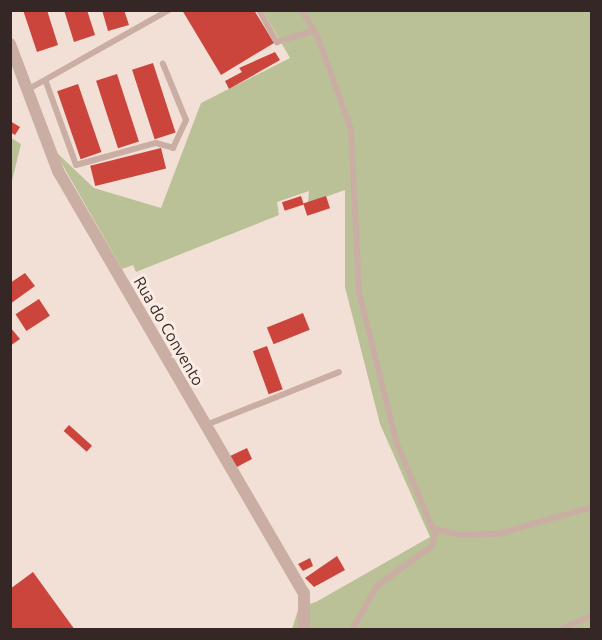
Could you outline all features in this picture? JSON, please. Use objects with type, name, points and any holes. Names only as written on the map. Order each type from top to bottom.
[{"type":"street","name":"Rua do Convento","points":[[10,44],[54,163],[304,593],[304,629]]},
{"type":"lane","points":[[26,90],[46,82],[169,10]]},
{"type":"lane","points":[[259,10],[277,42],[314,31]]},
{"type":"lane","points":[[302,10],[314,31],[351,129],[359,292],[377,377],[397,444],[432,528],[432,546],[377,586],[352,630]]},
{"type":"lane","points":[[46,82],[76,165],[156,143],[173,148],[186,120],[163,64]]},
{"type":"lane","points":[[205,426],[339,372]]},
{"type":"lane","points":[[432,528],[460,535],[498,534],[591,507]]},
{"type":"lane","points":[[559,630],[591,615]]},
{"type":"green space","points":[[263,11],[591,11],[591,629],[292,629],[299,607],[316,602],[430,537],[380,424],[345,287],[345,190],[308,203],[309,191],[277,202],[279,215],[136,272],[133,265],[122,269],[54,150],[94,188],[161,208],[201,103],[290,58]]},
{"type":"green space","points":[[11,138],[21,144],[11,185]]},
{"type":"building","points":[[23,10],[47,10],[58,45],[37,52]]},
{"type":"building","points":[[64,10],[87,10],[95,35],[74,42]]},
{"type":"building","points":[[102,10],[124,10],[129,25],[108,31]]},
{"type":"building","points":[[182,10],[254,10],[274,43],[221,75]]},
{"type":"building","points":[[275,52],[280,60],[229,89],[225,81],[242,72],[239,68]]},
{"type":"building","points":[[153,63],[176,132],[155,139],[132,70]]},
{"type":"building","points":[[117,74],[139,142],[118,148],[96,81]]},
{"type":"building","points":[[78,84],[101,152],[81,159],[57,91]]},
{"type":"building","points":[[10,121],[20,127],[15,135],[10,132]]},
{"type":"building","points":[[161,148],[166,168],[95,186],[90,166]]},
{"type":"building","points":[[301,196],[304,205],[285,211],[282,202]]},
{"type":"building","points":[[326,196],[330,208],[307,216],[303,203]]},
{"type":"building","points":[[25,273],[35,286],[10,304],[10,283]]},
{"type":"building","points":[[39,299],[50,316],[26,331],[16,314]]},
{"type":"building","points":[[303,313],[310,330],[274,344],[267,328]]},
{"type":"building","points":[[10,327],[20,339],[10,346]]},
{"type":"building","points":[[267,346],[283,389],[269,394],[253,351]]},
{"type":"building","points":[[69,425],[92,446],[87,452],[64,431]]},
{"type":"building","points":[[247,448],[252,459],[235,468],[228,457]]},
{"type":"building","points":[[337,556],[345,570],[314,587],[305,578]]},
{"type":"building","points":[[310,558],[313,566],[303,571],[298,564]]},
{"type":"building","points":[[33,572],[75,630],[10,630],[10,589]]}]
